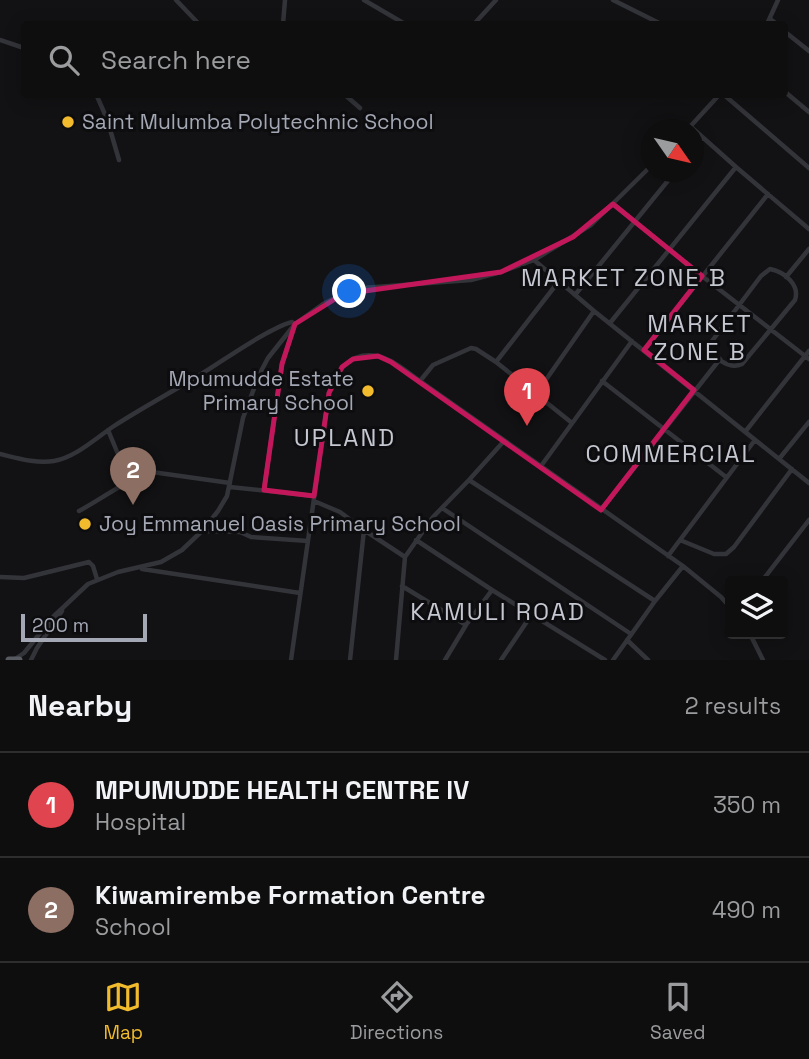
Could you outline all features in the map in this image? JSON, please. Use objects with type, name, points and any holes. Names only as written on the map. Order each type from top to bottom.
[{"type":"highway","points":[[1,659],[13,660]]},
{"type":"street","points":[[176,0],[197,21]]},
{"type":"street","points":[[283,21],[285,0]]},
{"type":"street","points":[[363,0],[400,21]]},
{"type":"street","points":[[477,21],[496,0]]},
{"type":"street","points":[[613,0],[655,21]]},
{"type":"street","points":[[769,21],[778,0]]},
{"type":"street","points":[[788,34],[809,51]]},
{"type":"street","points":[[0,40],[21,47]]},
{"type":"street","points":[[788,94],[809,112]]},
{"type":"street","points":[[98,98],[119,160]]},
{"type":"street","points":[[349,98],[360,108]]},
{"type":"street","points":[[697,119],[717,98]]},
{"type":"street","points":[[726,98],[809,169]]},
{"type":"street","points":[[704,139],[809,229]]},
{"type":"street","points":[[610,323],[736,167]]},
{"type":"street","points":[[13,660],[24,653],[54,616],[80,590],[97,579],[161,562],[188,545],[203,530],[223,503],[230,485],[240,430],[252,391],[268,358],[295,324],[323,304],[362,288],[471,280],[534,260],[591,225],[641,176]]},
{"type":"street","points":[[575,295],[667,182]]},
{"type":"street","points":[[644,350],[768,194]]},
{"type":"street","points":[[613,204],[771,330],[808,355],[745,432]]},
{"type":"street","points":[[786,277],[809,249]]},
{"type":"street","points":[[534,260],[809,483]]},
{"type":"street","points":[[776,270],[786,277],[794,284],[797,294],[795,300],[739,366],[731,366],[709,349],[709,345],[766,272],[776,270]]},
{"type":"street","points":[[496,362],[559,281]]},
{"type":"street","points":[[536,394],[594,311]]},
{"type":"street","points":[[0,454],[53,461],[75,452],[249,343],[288,323],[295,324]]},
{"type":"street","points":[[264,489],[282,364],[295,324]]},
{"type":"street","points":[[541,466],[632,341]]},
{"type":"street","points":[[421,382],[433,365],[471,348],[476,349],[572,423]]},
{"type":"street","points":[[290,660],[330,393],[334,378],[342,366],[365,355],[379,356],[421,382],[682,566],[725,601]]},
{"type":"street","points":[[601,510],[720,359]]},
{"type":"street","points":[[603,381],[726,478]]},
{"type":"street","points":[[779,459],[809,422]]},
{"type":"street","points":[[108,430],[123,466],[133,481]]},
{"type":"street","points":[[668,556],[755,440]]},
{"type":"street","points":[[396,660],[405,557],[433,517],[504,441]]},
{"type":"street","points":[[680,540],[714,554],[726,554],[792,469]]},
{"type":"street","points":[[79,511],[147,473],[159,472],[314,498],[340,512],[405,557]]},
{"type":"street","points":[[469,480],[654,601]]},
{"type":"street","points":[[442,508],[631,634]]},
{"type":"street","points":[[766,576],[809,520]]},
{"type":"street","points":[[203,530],[308,541]]},
{"type":"street","points":[[351,660],[364,530]]},
{"type":"street","points":[[416,540],[605,660]]},
{"type":"street","points":[[0,577],[24,578],[89,562],[97,579]]},
{"type":"street","points":[[612,660],[682,566]]},
{"type":"street","points":[[138,569],[300,593]]},
{"type":"street","points":[[402,586],[466,625]]},
{"type":"street","points":[[445,660],[492,590]]},
{"type":"street","points":[[31,660],[66,604]]},
{"type":"street","points":[[501,660],[532,614]]},
{"type":"street","points":[[752,639],[763,660]]},
{"type":"street","points":[[627,640],[649,660]]},
{"type":"highlighted area","points":[[613,204],[702,276],[644,350],[694,390],[601,510],[391,362],[378,356],[353,359],[342,367],[329,393],[314,496],[264,490],[282,364],[295,324],[343,294],[501,272],[573,237]]},
{"type":"place","name":"Saint Mulumba Polytechnic School","points":[[68,122]]},
{"type":"place","name":"Mpumudde Estate Primary School","points":[[368,391]]},
{"type":"place","name":"MPUMUDDE HEALTH CENTRE IV","points":[[527,426]]},
{"type":"place","name":"Kiwamirembe Formation Centre","points":[[133,505]]},
{"type":"place","name":"Joy Emmanuel Oasis Primary School","points":[[85,524]]},
{"type":"district","name":"MARKET ZONE B","points":[[624,278]]},
{"type":"district","name":"MARKET ZONE B","points":[[700,338]]},
{"type":"district","name":"UPLAND","points":[[345,438]]},
{"type":"district","name":"COMMERCIAL","points":[[671,454]]},
{"type":"district","name":"KAMULI ROAD","points":[[498,612]]}]
